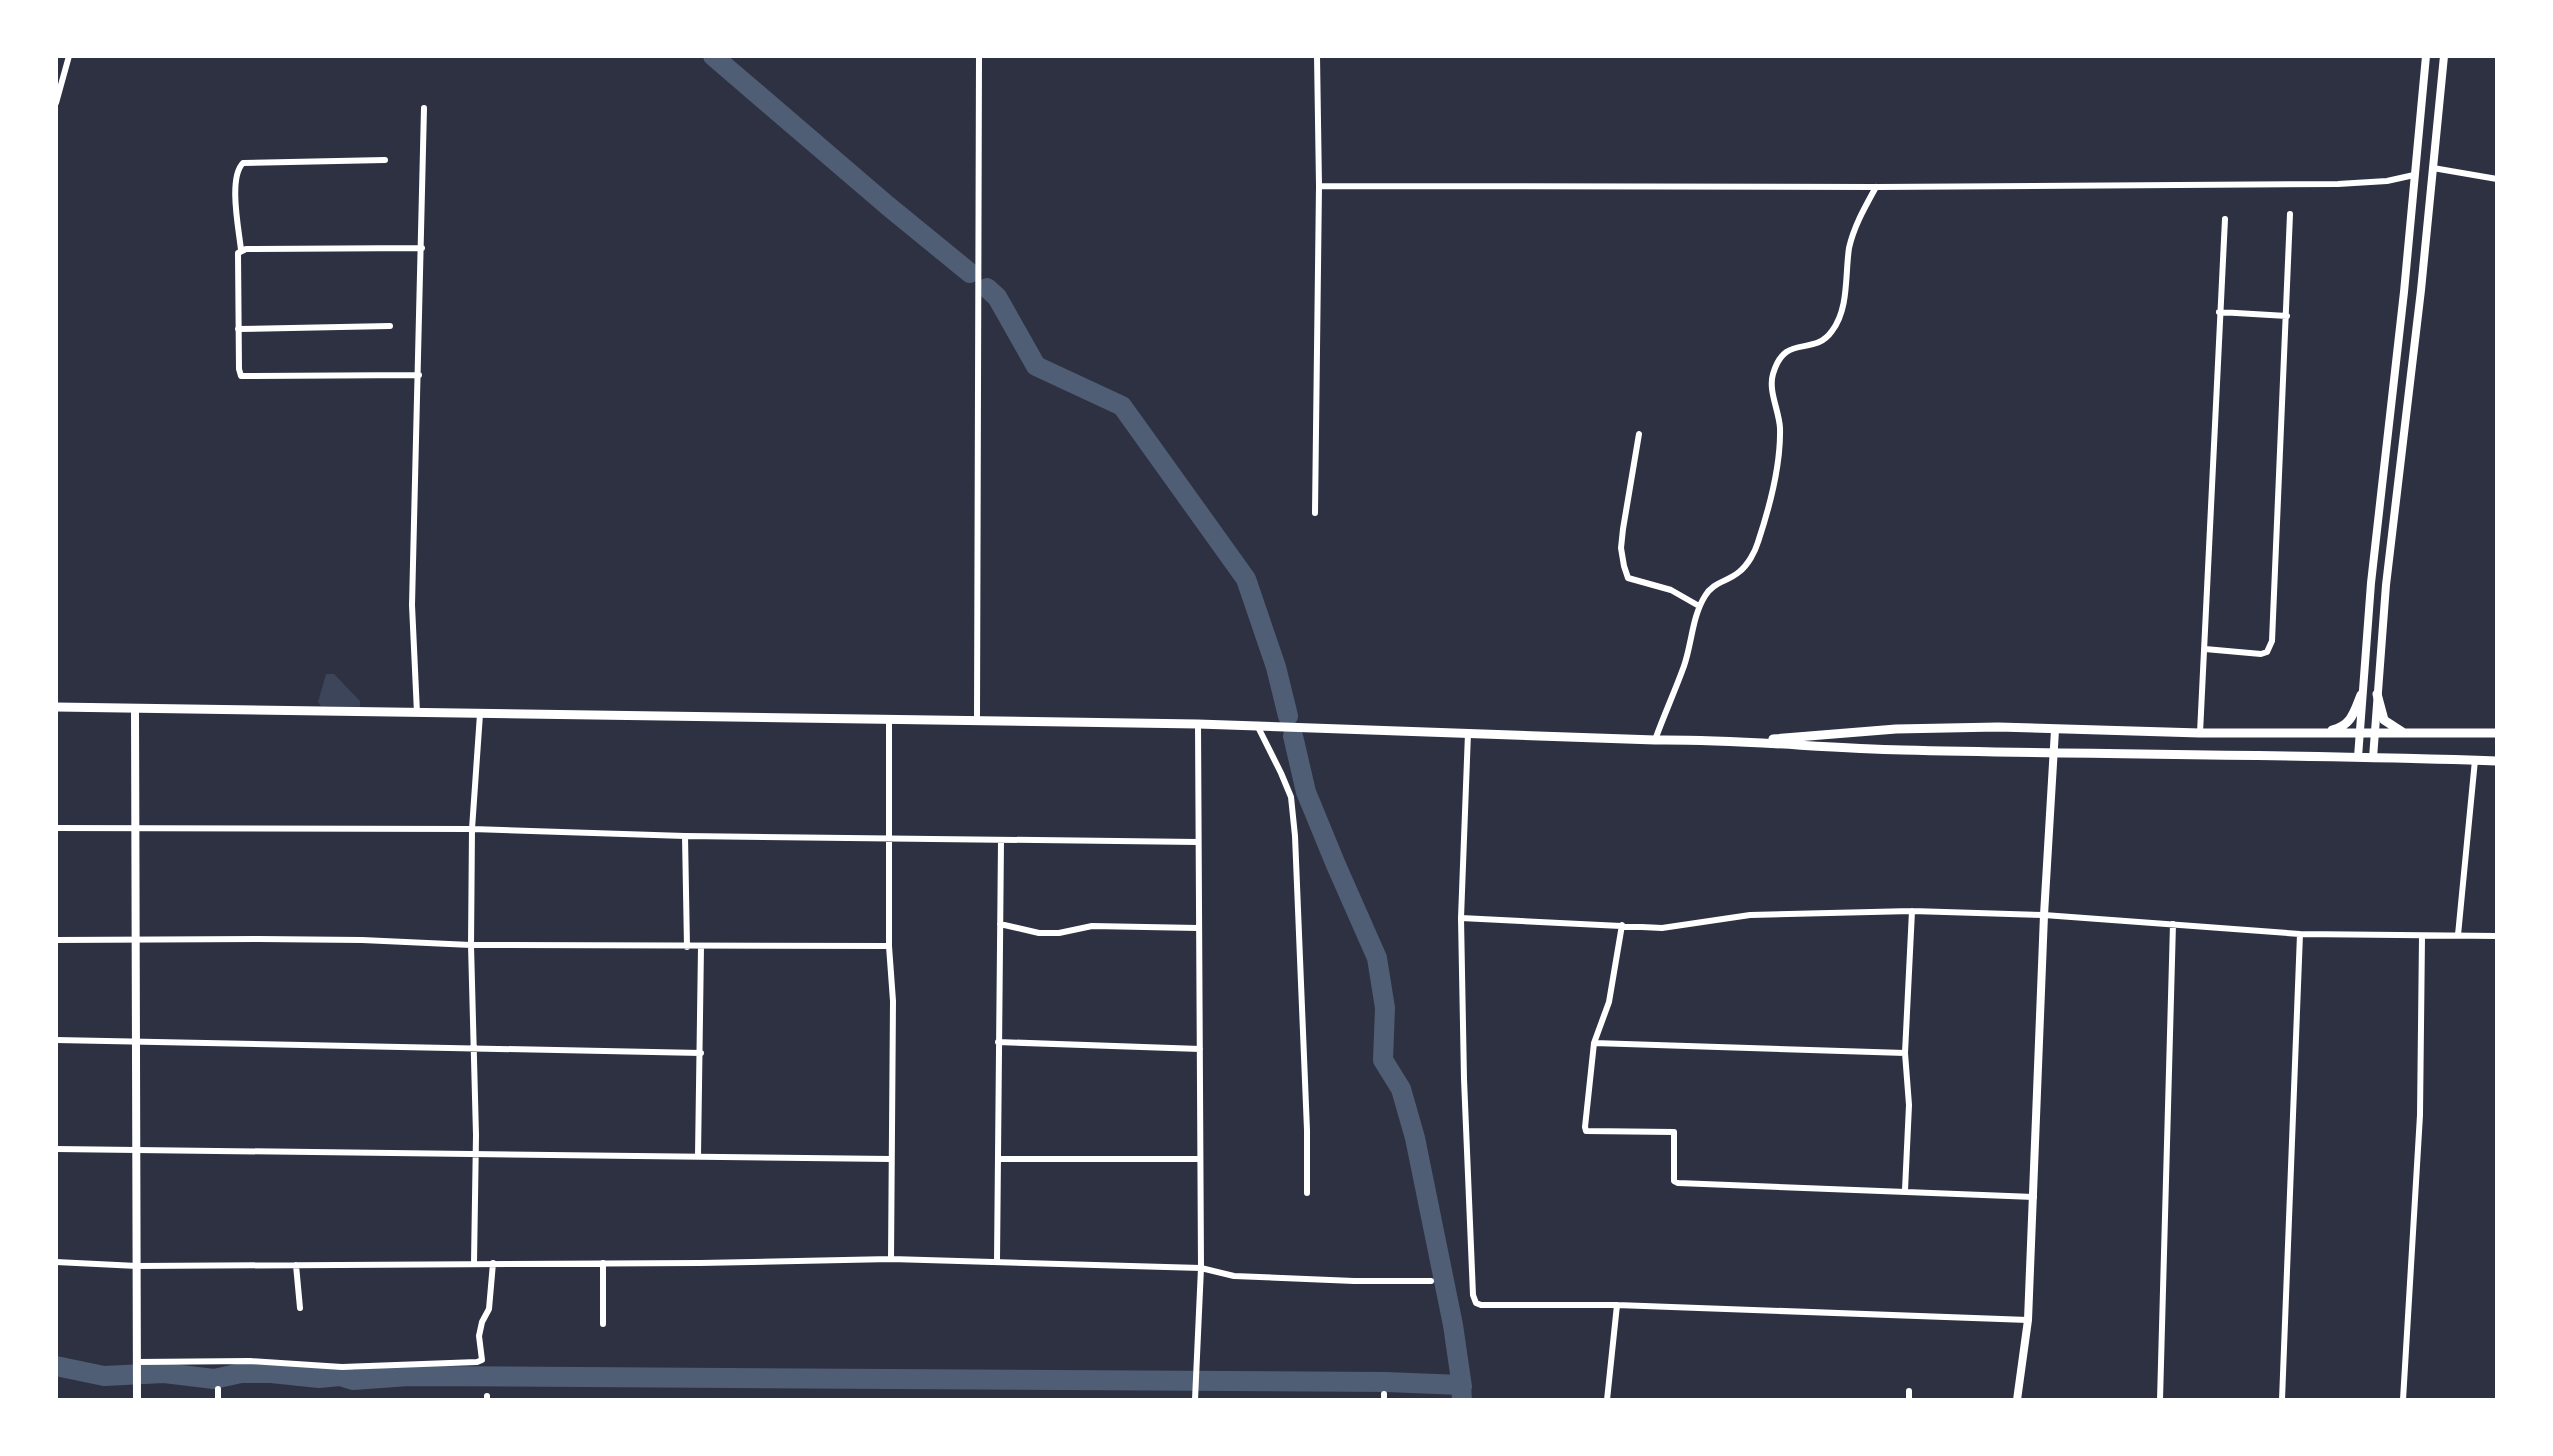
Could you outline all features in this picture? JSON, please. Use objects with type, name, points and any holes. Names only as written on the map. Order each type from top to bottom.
[{"type":"main road","points":[[2377,694],[2384,720],[2404,733]]},
{"type":"main road","points":[[2323,732],[2339,728],[2351,720],[2361,695]]},
{"type":"main road","points":[[56,707],[1257,725],[1742,741],[1903,750],[2497,761]]},
{"type":"main road","points":[[1742,741],[1896,729],[1998,727],[2200,733],[2497,733]]},
{"type":"street","points":[[56,103],[69,56]]},
{"type":"street","points":[[977,719],[979,56]]},
{"type":"street","points":[[1315,513],[1319,186],[1317,56]]},
{"type":"street","points":[[2358,757],[2361,695],[2426,56]]},
{"type":"street","points":[[2373,758],[2386,585],[2444,56]]},
{"type":"street","points":[[417,713],[412,605],[424,108]]},
{"type":"street","points":[[385,160],[243,163],[238,168],[235,188],[241,250],[238,253],[239,369],[241,376],[419,375]]},
{"type":"street","points":[[2433,168],[2497,179]]},
{"type":"street","points":[[1319,186],[2338,184],[2387,181],[2414,175]]},
{"type":"street","points":[[1655,740],[1685,665],[1699,606],[1715,584],[1738,573],[1749,562],[1758,544],[1779,447],[1779,419],[1772,376],[1782,356],[1791,348],[1816,345],[1825,340],[1837,324],[1843,307],[1849,249],[1855,225],[1876,187]]},
{"type":"street","points":[[2205,649],[2261,654],[2267,652],[2272,641],[2290,214]]},
{"type":"street","points":[[2200,733],[2225,219]]},
{"type":"street","points":[[241,250],[422,248]]},
{"type":"street","points":[[2219,312],[2287,316]]},
{"type":"street","points":[[238,329],[390,326]]},
{"type":"street","points":[[1639,434],[1621,548],[1628,578],[1671,590],[1699,606]]},
{"type":"street","points":[[135,710],[137,1400]]},
{"type":"street","points":[[474,1263],[472,829],[480,714]]},
{"type":"street","points":[[889,718],[887,839],[893,1001],[891,1259]]},
{"type":"street","points":[[1195,1400],[1201,1268],[1198,724]]},
{"type":"street","points":[[1257,725],[1291,797],[1307,1130],[1307,1193]]},
{"type":"street","points":[[2017,1400],[2028,1320],[2044,915],[2055,730]]},
{"type":"street","points":[[1468,731],[1461,918],[1473,1299],[1481,1305],[1617,1305],[2028,1320]]},
{"type":"street","points":[[2458,935],[2475,760]]},
{"type":"street","points":[[56,828],[472,829],[685,836],[1198,842]]},
{"type":"street","points":[[685,836],[687,947]]},
{"type":"street","points":[[997,1261],[1001,841]]},
{"type":"street","points":[[1461,918],[1662,928],[1750,915],[1912,911],[2044,915],[2300,934],[2497,936]]},
{"type":"street","points":[[1905,1190],[1909,1105],[1905,1053],[1912,911]]},
{"type":"street","points":[[1000,924],[1039,933],[1059,933],[1092,926],[1198,928]]},
{"type":"street","points":[[2160,1400],[2173,924]]},
{"type":"street","points":[[1622,925],[1609,1002],[1594,1043],[1585,1129],[1589,1132],[1674,1132],[1674,1181],[1678,1183],[2034,1197]]},
{"type":"street","points":[[2282,1400],[2300,934]]},
{"type":"street","points":[[2403,1400],[2420,1115],[2422,937]]},
{"type":"street","points":[[56,940],[362,940],[471,945],[687,947],[889,946]]},
{"type":"street","points":[[698,1156],[701,947]]},
{"type":"street","points":[[56,1040],[701,1053]]},
{"type":"street","points":[[998,1042],[1200,1049]]},
{"type":"street","points":[[1594,1043],[1905,1053]]},
{"type":"street","points":[[56,1149],[891,1159]]},
{"type":"street","points":[[999,1159],[1200,1159]]},
{"type":"street","points":[[56,1262],[137,1266],[891,1259],[1201,1268],[1234,1276],[1431,1281]]},
{"type":"street","points":[[137,1364],[250,1361],[342,1367],[477,1362],[482,1360],[479,1336],[489,1309],[493,1263]]},
{"type":"street","points":[[603,1263],[603,1324]]},
{"type":"street","points":[[296,1265],[300,1308]]},
{"type":"street","points":[[1607,1400],[1617,1305]]},
{"type":"street","points":[[218,1389],[218,1400]]},
{"type":"street","points":[[1909,1391],[1909,1400]]},
{"type":"shaded area","points":[[326,674],[334,674],[360,701],[360,707],[321,706],[318,702]]},
{"type":"waterway","points":[[713,56],[970,273]]},
{"type":"waterway","points":[[987,288],[997,297],[1036,366],[1122,406],[1246,579],[1276,667],[1288,716]]},
{"type":"waterway","points":[[1293,736],[1306,792],[1377,958],[1385,1008],[1383,1060],[1401,1089],[1415,1138],[1453,1325],[1462,1387]]},
{"type":"waterway","points":[[56,1366],[104,1376],[164,1373],[214,1379],[241,1373],[271,1373],[319,1378],[340,1376],[353,1380],[409,1376],[1386,1382],[1461,1385],[1462,1400]]}]
